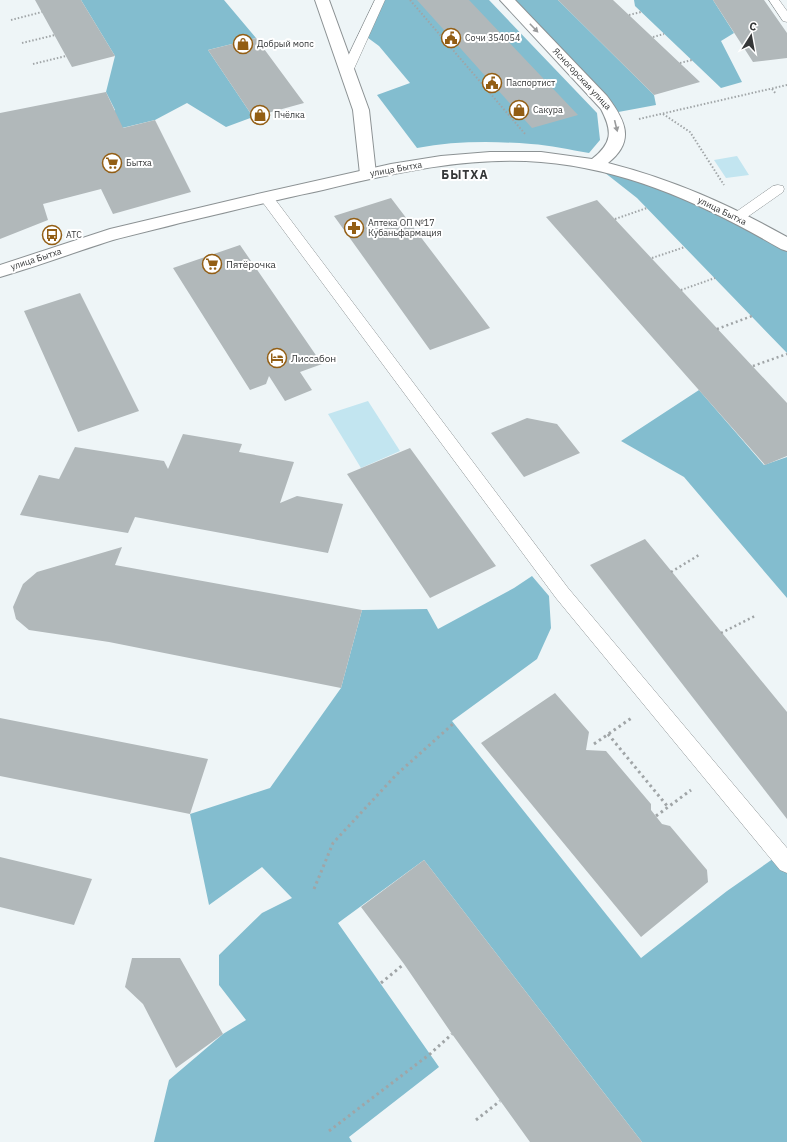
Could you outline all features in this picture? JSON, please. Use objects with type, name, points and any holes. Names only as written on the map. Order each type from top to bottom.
[{"type":"street","points":[[322,0],[361,110],[368,174]]},
{"type":"street","name":"Ясногорская улица","points":[[507,0],[602,99],[613,113],[618,131]]},
{"type":"street","points":[[595,165],[607,156],[616,144],[618,131]]},
{"type":"street","name":"улица Бытха","points":[[0,271],[110,235],[266,197],[368,174],[441,161],[490,157],[541,157],[595,165],[634,175],[664,185],[738,218],[787,245]]},
{"type":"lane","points":[[347,71],[380,0]]},
{"type":"lane","points":[[774,0],[787,19]]},
{"type":"lane","points":[[738,218],[778,189]]},
{"type":"lane","points":[[266,197],[562,593],[714,773],[787,863]]},
{"type":"path","points":[[410,0],[519,126],[541,157]]},
{"type":"path","points":[[11,20],[42,12]]},
{"type":"path","points":[[629,15],[641,12]]},
{"type":"path","points":[[653,37],[664,34]]},
{"type":"path","points":[[22,43],[55,35]]},
{"type":"path","points":[[33,64],[66,56]]},
{"type":"path","points":[[680,63],[692,60]]},
{"type":"path","points":[[618,131],[634,120],[787,85]]},
{"type":"path","points":[[772,88],[776,94]]},
{"type":"path","points":[[663,114],[690,132],[728,190]]},
{"type":"path","points":[[615,219],[646,208]]},
{"type":"path","points":[[652,258],[685,247]]},
{"type":"path","points":[[681,290],[715,278]]},
{"type":"path","points":[[717,329],[752,316]]},
{"type":"path","points":[[753,366],[787,354]]},
{"type":"path","points":[[671,572],[699,555]]},
{"type":"path","points":[[721,633],[755,616]]},
{"type":"path","points":[[594,744],[653,702]]},
{"type":"path","points":[[314,888],[333,843],[396,775],[454,723]]},
{"type":"path","points":[[608,734],[668,807]]},
{"type":"path","points":[[656,816],[714,773]]},
{"type":"path","points":[[381,983],[404,964]]},
{"type":"path","points":[[329,1131],[430,1054],[452,1034]]},
{"type":"path","points":[[476,1120],[500,1101]]},
{"type":"shaded area","points":[[81,0],[224,0],[256,38],[208,50],[253,117],[226,127],[187,103],[155,120],[89,136],[115,110],[106,92],[115,56]]},
{"type":"shaded area","points":[[380,0],[489,0],[597,113],[600,140],[589,153],[545,145],[502,142],[459,143],[417,148],[377,95],[410,83],[379,46],[364,35]]},
{"type":"shaded area","points":[[506,0],[558,0],[654,95],[656,105],[613,113]]},
{"type":"shaded area","points":[[634,0],[713,0],[734,33],[721,41],[742,82],[721,88],[635,6]]},
{"type":"shaded area","points":[[737,156],[749,175],[726,178],[714,160]]},
{"type":"shaded area","points":[[595,165],[634,175],[787,245],[787,353],[637,198]]},
{"type":"shaded area","points":[[699,390],[764,465],[787,457],[787,598],[684,477],[621,441]]},
{"type":"shaded area","points":[[368,401],[400,451],[361,468],[328,414]]},
{"type":"shaded area","points":[[532,576],[549,596],[551,628],[537,659],[452,721],[641,958],[727,891],[780,854],[787,863],[787,1142],[642,1142],[424,860],[338,923],[439,1067],[349,1137],[352,1142],[154,1142],[169,1080],[223,1034],[246,1020],[219,985],[219,955],[262,913],[292,898],[262,867],[209,905],[190,814],[270,788],[341,688],[362,610],[427,609],[438,629],[514,588]]},
{"type":"building","points":[[35,0],[81,0],[115,56],[72,67]]},
{"type":"building","points":[[417,0],[469,0],[578,115],[532,128]]},
{"type":"building","points":[[558,0],[613,0],[700,82],[654,95]]},
{"type":"building","points":[[713,0],[764,0],[787,33],[787,58],[753,62]]},
{"type":"building","points":[[256,38],[304,103],[253,117],[208,50]]},
{"type":"building","points":[[106,92],[123,128],[155,120],[191,192],[113,214],[101,189],[43,204],[48,220],[0,239],[0,113]]},
{"type":"building","points":[[391,198],[490,328],[430,350],[334,216]]},
{"type":"building","points":[[597,200],[787,403],[787,456],[765,465],[546,217]]},
{"type":"building","points":[[240,245],[322,364],[300,372],[312,390],[285,401],[269,376],[266,384],[250,390],[173,268]]},
{"type":"building","points":[[80,293],[139,411],[78,432],[24,311]]},
{"type":"building","points":[[527,418],[557,424],[580,453],[524,477],[491,433]]},
{"type":"building","points":[[183,434],[242,444],[239,452],[294,462],[280,503],[297,496],[343,504],[328,553],[135,517],[128,533],[20,515],[39,475],[59,479],[75,447],[164,461],[168,469]]},
{"type":"building","points":[[410,448],[496,566],[430,598],[347,474]]},
{"type":"building","points":[[645,539],[787,712],[787,819],[590,565]]},
{"type":"building","points":[[122,547],[115,565],[362,610],[341,688],[109,642],[29,630],[16,619],[13,607],[23,584],[37,572]]},
{"type":"building","points":[[555,693],[589,732],[586,750],[606,751],[651,804],[651,810],[662,824],[670,826],[707,870],[708,882],[641,937],[481,743]]},
{"type":"building","points":[[0,718],[208,759],[190,814],[0,776]]},
{"type":"building","points":[[0,857],[92,879],[74,925],[0,907]]},
{"type":"building","points":[[424,860],[642,1142],[530,1142],[452,1034],[404,964],[361,907]]},
{"type":"building","points":[[132,958],[180,958],[223,1034],[176,1068],[143,1004],[125,987]]},
{"type":"place","name":"Сочи 354054","points":[[451,38]]},
{"type":"place","name":"Добрый мопс","points":[[243,44]]},
{"type":"place","name":"Паспортист","points":[[492,83]]},
{"type":"place","name":"Сакура","points":[[519,110]]},
{"type":"place","name":"Пчёлка","points":[[260,115]]},
{"type":"place","name":"Бытха","points":[[112,163]]},
{"type":"place","name":"Аптека ОП №17 Кубаньфармация","points":[[354,228]]},
{"type":"place","name":"АТС","points":[[52,235]]},
{"type":"place","name":"Пятёрочка","points":[[212,264]]},
{"type":"place","name":"Лиссабон","points":[[277,358]]},
{"type":"district","name":"БЫТХА","points":[[465,175]]}]
